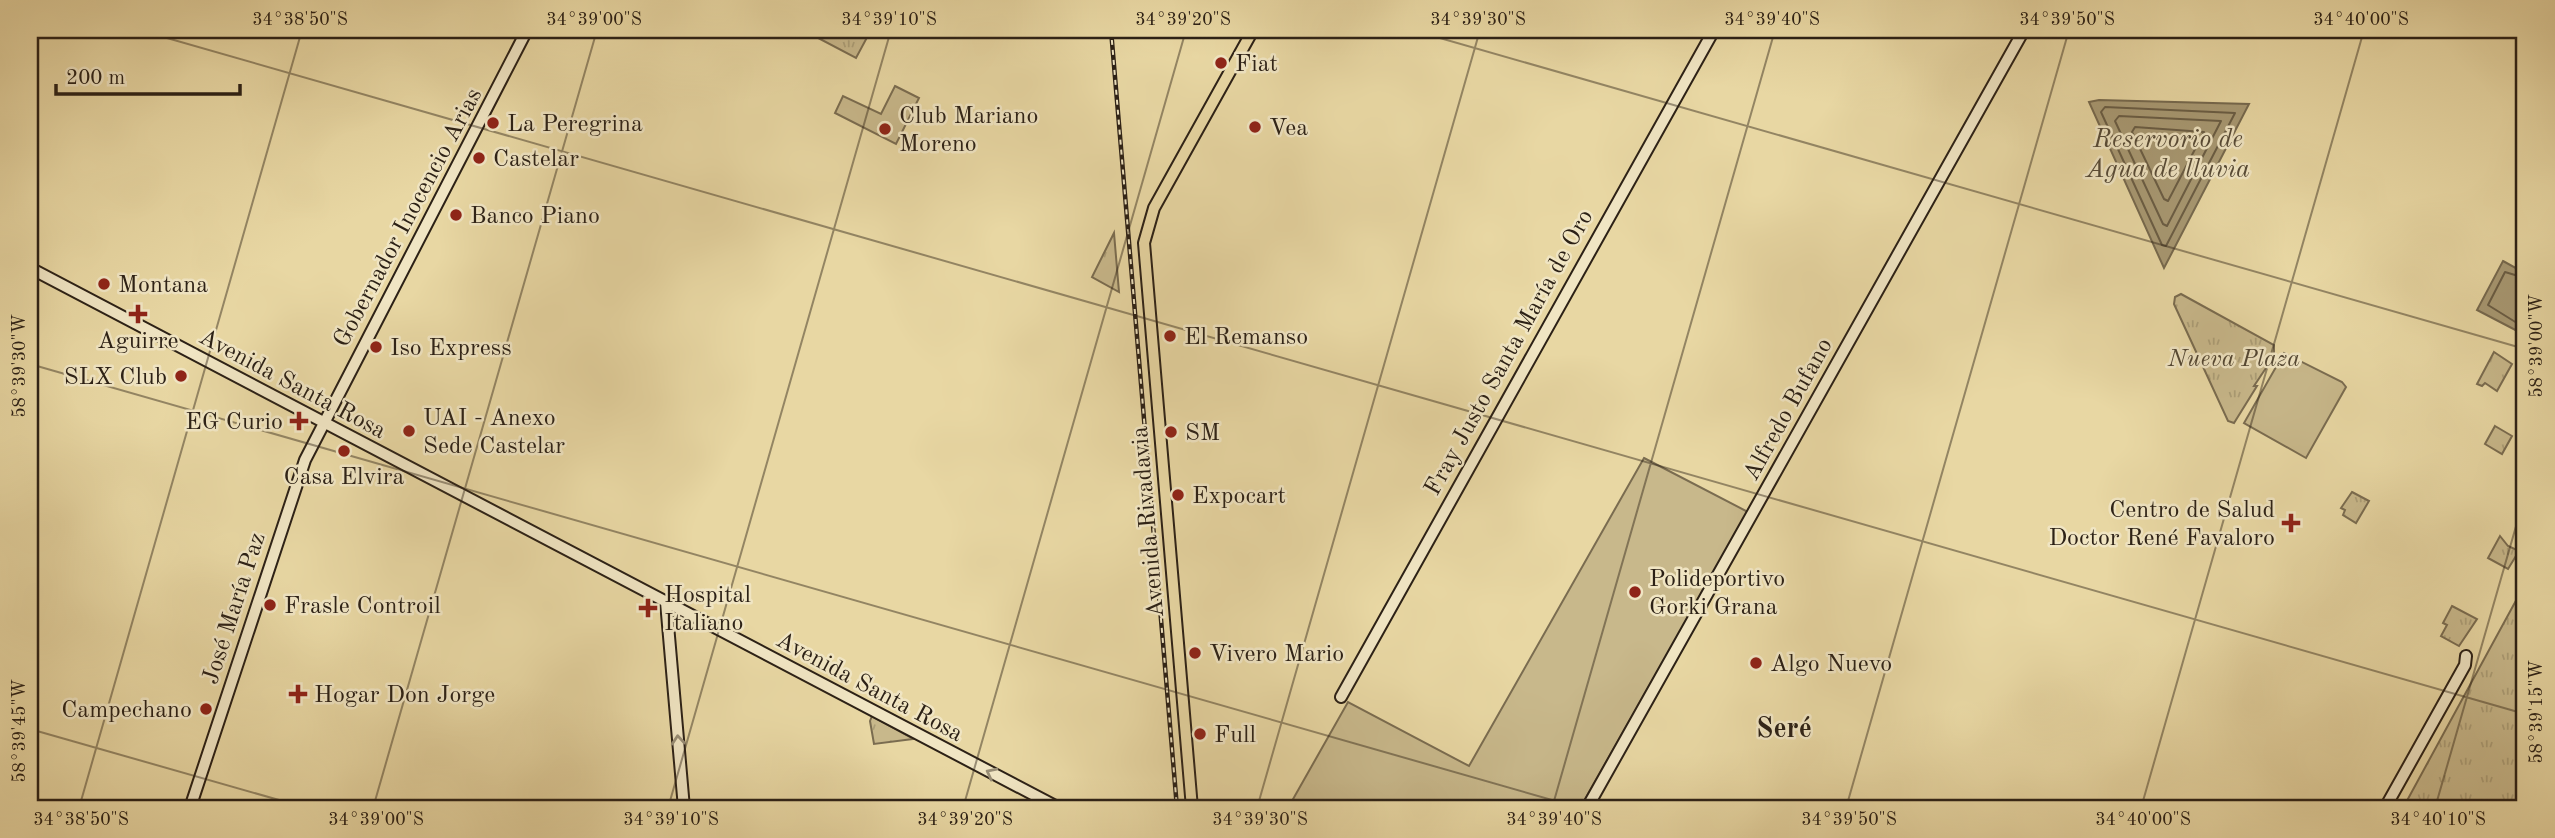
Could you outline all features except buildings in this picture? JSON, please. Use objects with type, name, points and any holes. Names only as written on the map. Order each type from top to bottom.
[{"type":"main road","name":"Avenida Rivadavia","points":[[1192,808],[1145,232],[1153,208],[1253,30]]},
{"type":"street","name":"Gobernador Inocencio Arias","points":[[323,422],[527,30]]},
{"type":"street","name":"Fray Justo Santa María de Oro","points":[[1341,697],[1714,30]]},
{"type":"street","name":"Alfredo Bufano","points":[[1587,808],[2024,30]]},
{"type":"street","name":"Avenida Santa Rosa","points":[[30,268],[1059,808]]},
{"type":"street","name":"José María Paz","points":[[190,808],[274,548],[305,460],[323,422]]},
{"type":"street","points":[[666,603],[684,808]]},
{"type":"street","points":[[2385,808],[2465,664],[2466,656]]},
{"type":"green space","points":[[803,30],[871,30],[856,58]]},
{"type":"green space","name":"Club Mariano Moreno","points":[[895,86],[919,98],[896,144],[835,113],[843,96],[881,114]]},
{"type":"green space","points":[[1114,233],[1119,292],[1092,277]]},
{"type":"green space","name":"Nueva Plaza","points":[[2181,294],[2274,345],[2274,356],[2234,423],[2228,421],[2174,304],[2175,297]]},
{"type":"green space","points":[[2494,352],[2512,364],[2497,391],[2485,383],[2482,386],[2477,384]]},
{"type":"green space","points":[[2284,353],[2342,382],[2346,387],[2306,458],[2244,423]]},
{"type":"green space","points":[[2495,426],[2512,436],[2502,454],[2485,444]]},
{"type":"green space","name":"Polideportivo Gorki Grana","points":[[1644,458],[1748,512],[1580,808],[1288,808],[1348,702],[1469,766]]},
{"type":"green space","points":[[2352,492],[2369,501],[2356,523],[2343,515],[2345,510],[2341,508]]},
{"type":"green space","points":[[2500,536],[2508,546],[2519,551],[2508,569],[2488,558]]},
{"type":"green space","points":[[2525,584],[2525,808],[2403,808]]},
{"type":"green space","points":[[2452,606],[2477,619],[2459,646],[2441,636],[2447,625],[2443,623]]},
{"type":"green space","points":[[872,716],[913,739],[874,744],[870,721]]},
{"type":"water","name":"Reservorio de Agua de lluvia","points":[[2099,100],[2249,104],[2164,268],[2089,102]]},
{"type":"water","points":[[2503,261],[2525,273],[2525,335],[2477,310]]},
{"type":"railway","points":[[1111,30],[1177,808]]},
{"type":"place","name":"Fiat","points":[[1221,63]]},
{"type":"place","name":"La Peregrina","points":[[493,123]]},
{"type":"place","name":"Vea","points":[[1255,127]]},
{"type":"place","name":"Club Mariano Moreno","points":[[885,129]]},
{"type":"place","name":"Castelar","points":[[479,158]]},
{"type":"place","name":"Banco Piano","points":[[456,215]]},
{"type":"place","name":"Montana","points":[[104,284]]},
{"type":"place","name":"Aguirre","points":[[138,314]]},
{"type":"place","name":"El Remanso","points":[[1170,336]]},
{"type":"place","name":"Iso Express","points":[[376,347]]},
{"type":"place","name":"SLX Club","points":[[181,376]]},
{"type":"place","name":"EG Curio","points":[[299,421]]},
{"type":"place","name":"UAI - Anexo Sede Castelar","points":[[409,431]]},
{"type":"place","name":"SM","points":[[1171,432]]},
{"type":"place","name":"Casa Elvira","points":[[344,451]]},
{"type":"place","name":"Expocart","points":[[1178,495]]},
{"type":"place","name":"Centro de Salud Doctor René Favaloro","points":[[2291,523]]},
{"type":"place","name":"Polideportivo Gorki Grana","points":[[1635,592]]},
{"type":"place","name":"Frasle Controil","points":[[270,605]]},
{"type":"place","name":"Hospital Italiano","points":[[648,608]]},
{"type":"place","name":"Vivero Mario","points":[[1195,653]]},
{"type":"place","name":"Algo Nuevo","points":[[1756,663]]},
{"type":"place","name":"Hogar Don Jorge","points":[[298,694]]},
{"type":"place","name":"Campechano","points":[[206,709]]},
{"type":"place","name":"Full","points":[[1200,734]]},
{"type":"district","name":"Seré","points":[[1784,727]]}]
